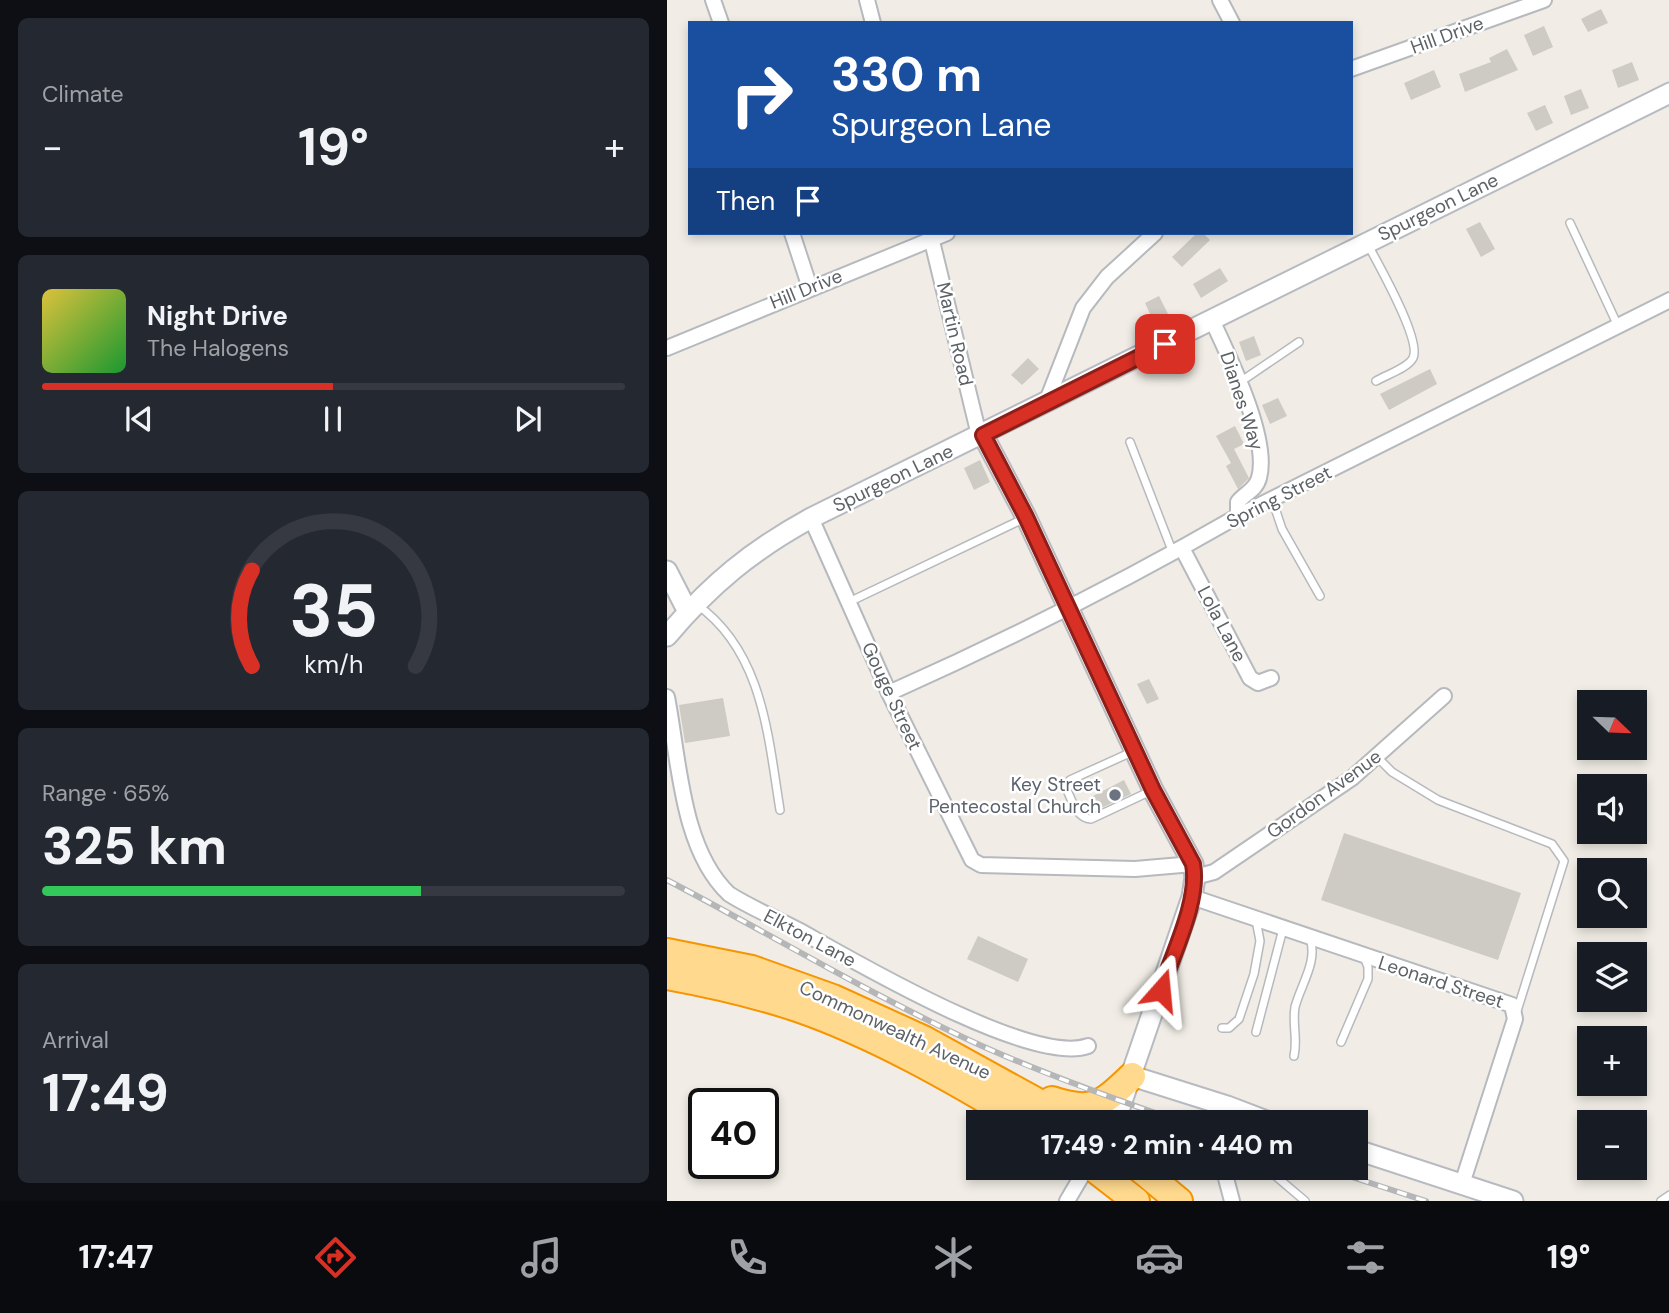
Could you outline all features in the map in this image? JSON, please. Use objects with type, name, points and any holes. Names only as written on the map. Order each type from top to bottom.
[{"type":"highway","name":"Commonwealth Avenue","points":[[667,952],[748,981]]},
{"type":"highway","name":"Commonwealth Avenue","points":[[667,976],[748,981],[833,998],[946,1064],[1007,1110]]},
{"type":"highway","name":"Commonwealth Avenue","points":[[946,1064],[1018,1089],[1054,1110]]},
{"type":"highway","points":[[1018,1089],[1070,1106],[1089,1108],[1104,1102],[1132,1076]]},
{"type":"highway","points":[[1108,1180],[1137,1201]]},
{"type":"highway","points":[[1154,1180],[1179,1201]]},
{"type":"street","points":[[713,0],[720,21]]},
{"type":"street","points":[[867,0],[872,21]]},
{"type":"street","points":[[1220,0],[1231,21]]},
{"type":"street","name":"Hill Drive","points":[[1353,68],[1544,0]]},
{"type":"street","name":"Spurgeon Lane","points":[[667,636],[691,608],[737,564],[778,536],[811,518],[1669,93]]},
{"type":"street","points":[[793,235],[810,288]]},
{"type":"street","points":[[1046,403],[1083,308],[1107,278],[1153,235]]},
{"type":"street","name":"Hill Drive","points":[[667,348],[931,236]]},
{"type":"street","name":"Martin Road","points":[[931,236],[977,427],[983,435]]},
{"type":"street","name":"Spring Street","points":[[889,693],[977,654],[1178,551],[1238,516],[1669,300]]},
{"type":"street","name":"Dianes Way","points":[[1212,320],[1239,379],[1261,450],[1259,480],[1255,488],[1238,502],[1238,516]]},
{"type":"street","points":[[983,435],[1026,517],[1153,790],[1194,871],[1192,897],[1119,1110]]},
{"type":"street","name":"Gouge Street","points":[[811,518],[889,693],[972,860],[977,864],[1194,871]]},
{"type":"street","name":"Lola Lane","points":[[1178,551],[1250,678],[1258,683],[1271,678]]},
{"type":"street","points":[[667,571],[691,608]]},
{"type":"street","name":"Gordon Avenue","points":[[1194,871],[1214,872],[1352,778],[1444,696]]},
{"type":"street","name":"Elkton Lane","points":[[667,697],[689,819],[697,843],[717,883],[729,894],[959,1014],[1050,1047],[1067,1051],[1088,1046]]},
{"type":"street","name":"Leonard Street","points":[[1192,897],[1512,1005],[1516,1015],[1462,1184]]},
{"type":"street","points":[[1132,1076],[1215,1110]]},
{"type":"street","points":[[1368,1154],[1513,1201]]},
{"type":"street","points":[[1067,1201],[1081,1180]]},
{"type":"lane","points":[[1570,223],[1618,327]]},
{"type":"lane","points":[[1366,242],[1407,322],[1415,352],[1410,362],[1376,381]]},
{"type":"lane","points":[[1239,379],[1246,378],[1299,342]]},
{"type":"lane","points":[[1130,442],[1178,551]]},
{"type":"lane","points":[[1272,499],[1282,529],[1320,596]]},
{"type":"lane","points":[[849,603],[1026,517]]},
{"type":"lane","points":[[691,608],[711,614],[749,664],[766,724],[780,810]]},
{"type":"lane","points":[[1135,750],[1070,780],[1066,788],[1080,816],[1085,819],[1091,819],[1153,790]]},
{"type":"lane","points":[[1377,757],[1392,772],[1438,800],[1552,844],[1564,860],[1516,1015]]},
{"type":"lane","points":[[1222,1028],[1229,1028],[1239,1019],[1254,974],[1260,941],[1255,919]]},
{"type":"lane","points":[[1256,1032],[1283,929]]},
{"type":"lane","points":[[1294,1056],[1297,1040],[1296,1007],[1313,957],[1310,939]]},
{"type":"lane","points":[[1341,1042],[1368,979],[1364,956]]},
{"type":"lane","points":[[1280,1180],[1305,1201]]},
{"type":"lane","points":[[1662,1201],[1669,1195]]},
{"type":"building","points":[[1601,9],[1608,23],[1588,32],[1581,19]]},
{"type":"building","points":[[1544,26],[1553,47],[1533,56],[1524,35]]},
{"type":"building","points":[[1507,49],[1518,70],[1465,92],[1459,74],[1491,62],[1489,58]]},
{"type":"building","points":[[1632,62],[1639,80],[1618,88],[1612,70]]},
{"type":"building","points":[[1434,70],[1441,87],[1411,100],[1404,83]]},
{"type":"building","points":[[1581,89],[1589,108],[1571,115],[1564,96]]},
{"type":"building","points":[[1545,105],[1553,123],[1536,131],[1527,113]]},
{"type":"building","points":[[1480,222],[1495,249],[1481,257],[1466,229]]},
{"type":"building","points":[[1195,235],[1205,235],[1210,240],[1182,267],[1172,257]]},
{"type":"building","points":[[1220,268],[1228,281],[1201,298],[1193,284]]},
{"type":"building","points":[[1159,296],[1172,322],[1157,329],[1145,303]]},
{"type":"building","points":[[1254,336],[1261,355],[1246,361],[1239,342]]},
{"type":"building","points":[[1028,358],[1039,369],[1022,385],[1011,375]]},
{"type":"building","points":[[1430,369],[1437,384],[1389,410],[1380,394]]},
{"type":"building","points":[[1278,398],[1287,416],[1270,424],[1262,405]]},
{"type":"building","points":[[1235,426],[1244,444],[1234,449],[1249,478],[1238,489],[1226,466],[1231,463],[1216,436]]},
{"type":"building","points":[[980,460],[990,482],[974,490],[964,468]]},
{"type":"building","points":[[1149,679],[1159,699],[1147,704],[1137,684]]},
{"type":"building","points":[[723,698],[730,736],[685,743],[679,705]]},
{"type":"building","points":[[1124,780],[1131,794],[1099,809],[1093,796]]},
{"type":"building","points":[[1344,833],[1521,893],[1498,960],[1321,900]]},
{"type":"building","points":[[978,936],[1028,959],[1018,982],[967,959]]},
{"type":"railway","points":[[667,880],[942,1027],[1031,1067],[1148,1110]]},
{"type":"railway","points":[[1361,1180],[1426,1201]]},
{"type":"place","name":"Key Street Pentecostal Church","points":[[1115,795]]},
{"type":"route","points":[[1161,990],[1192,897],[1195,883],[1193,864],[1153,790],[1026,517],[983,435],[1165,344]]}]
